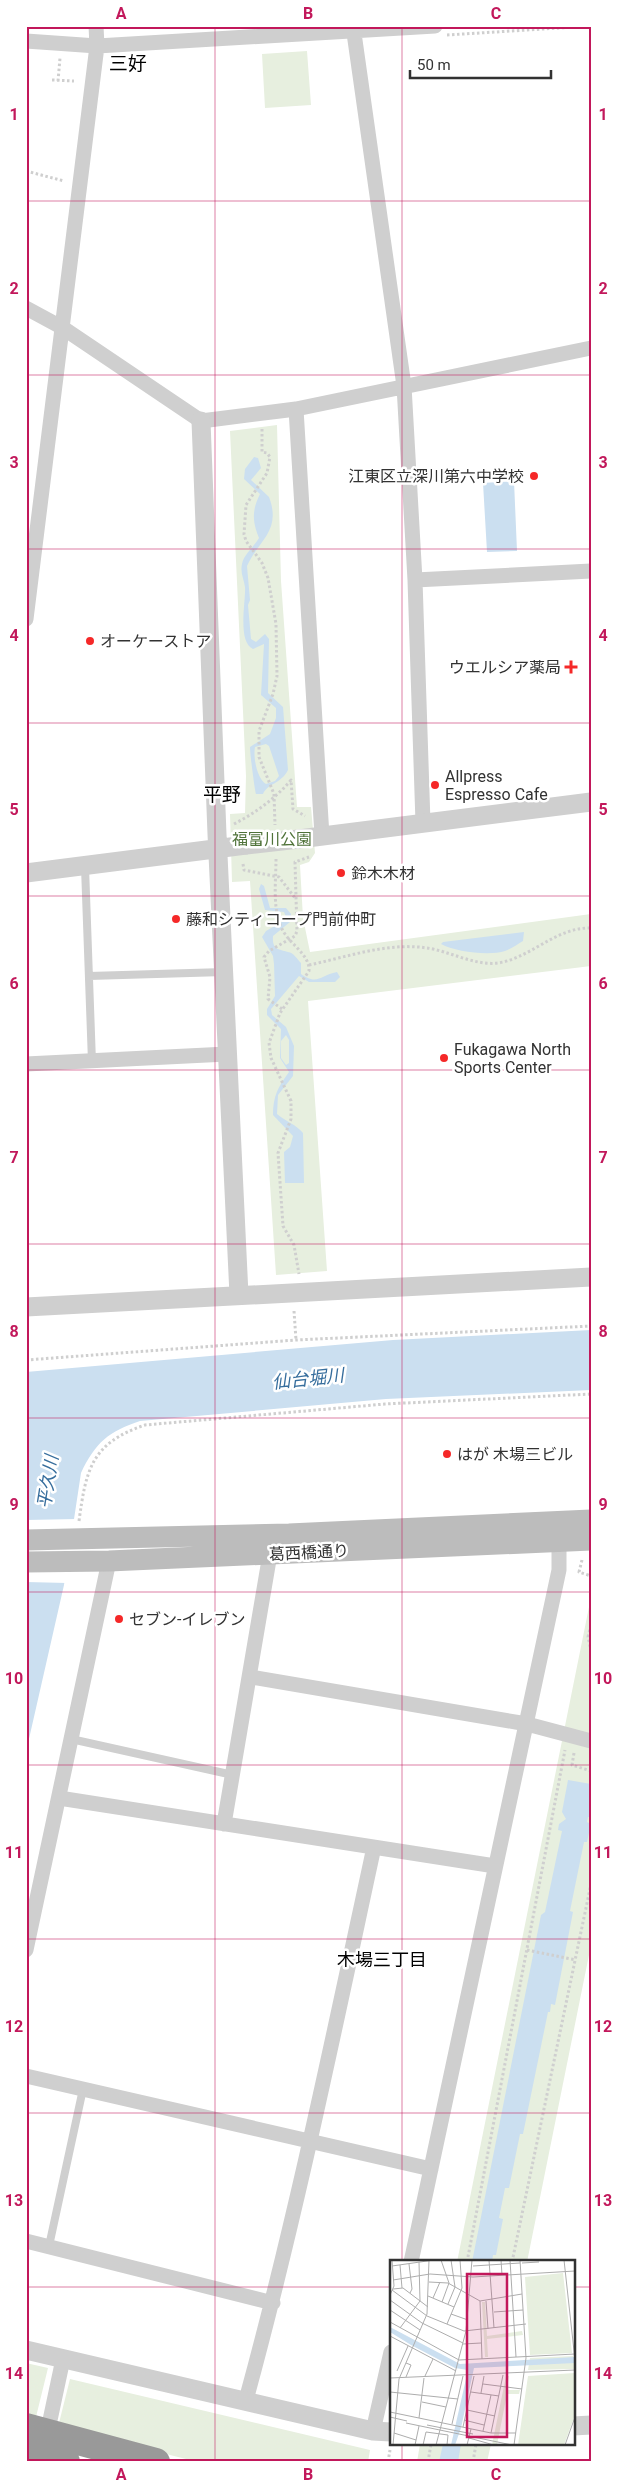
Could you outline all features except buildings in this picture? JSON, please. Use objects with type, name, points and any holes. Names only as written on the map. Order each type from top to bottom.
[{"type":"highway","points":[[26,2427],[156,2462]]},
{"type":"highway","points":[[26,2445],[95,2462]]},
{"type":"highway","points":[[26,2453],[66,2462]]},
{"type":"main road","name":"葛西橋通り","points":[[26,1540],[81,1531],[280,1534],[591,1520]]},
{"type":"main road","name":"葛西橋通り","points":[[26,1562],[109,1561],[559,1541],[586,1549]]},
{"type":"street","points":[[26,618],[81,185],[97,46],[96,26]]},
{"type":"street","points":[[353,29],[404,386],[415,580],[423,824]]},
{"type":"street","points":[[26,42],[97,46],[353,29],[440,30]]},
{"type":"street","points":[[26,308],[63,328],[201,421],[296,409],[591,348]]},
{"type":"street","points":[[296,409],[311,842]]},
{"type":"street","points":[[201,421],[218,849],[239,1295]]},
{"type":"street","points":[[415,580],[591,571]]},
{"type":"street","points":[[26,873],[218,849],[240,839],[311,842],[423,824],[591,802]]},
{"type":"street","points":[[26,1064],[227,1054]]},
{"type":"street","points":[[26,1307],[591,1277]]},
{"type":"street","points":[[411,2260],[559,1570],[559,1541]]},
{"type":"street","points":[[224,1824],[251,1677],[270,1554]]},
{"type":"street","points":[[26,1950],[109,1561]]},
{"type":"street","points":[[251,1677],[526,1724],[579,1738]]},
{"type":"street","points":[[59,1798],[495,1866]]},
{"type":"street","points":[[246,2400],[273,2303],[374,1846]]},
{"type":"street","points":[[26,2076],[431,2169]]},
{"type":"street","points":[[26,2240],[273,2303]]},
{"type":"street","points":[[26,2350],[382,2432],[390,2361]]},
{"type":"street","points":[[41,2462],[63,2359]]},
{"type":"street","points":[[574,2426],[591,2425]]},
{"type":"lane","points":[[85,867],[92,1062]]},
{"type":"lane","points":[[89,976],[224,972]]},
{"type":"lane","points":[[71,1739],[233,1775]]},
{"type":"lane","points":[[49,2246],[83,2089]]},
{"type":"path","points":[[440,30],[591,26]]},
{"type":"path","points":[[58,80],[60,55]]},
{"type":"path","points":[[52,80],[74,82]]},
{"type":"path","points":[[26,171],[81,185]]},
{"type":"path","points":[[262,414],[262,452],[267,453],[270,458],[270,467],[248,500],[245,510],[244,534],[251,549],[262,563],[268,578],[276,624],[277,676],[272,697],[259,731],[259,757],[274,798],[275,832]]},
{"type":"path","points":[[240,839],[234,824],[251,816],[274,798],[290,780],[293,809],[310,818]]},
{"type":"path","points":[[282,1009],[273,1003],[268,996],[270,977],[264,957],[268,951],[295,936],[297,930],[295,862],[308,858],[311,842]]},
{"type":"path","points":[[276,851],[276,912],[279,923],[289,940],[307,960],[309,965],[304,978],[282,1009],[269,1040],[269,1051],[291,1100],[289,1123],[278,1153],[282,1223],[294,1244],[300,1275]]},
{"type":"path","points":[[250,871],[276,876],[296,900]]},
{"type":"path","points":[[309,965],[349,955],[400,947],[427,948],[475,960],[498,963],[514,958],[561,934],[591,928]]},
{"type":"path","points":[[294,1302],[296,1340]]},
{"type":"path","points":[[26,1360],[296,1340],[591,1326]]},
{"type":"path","points":[[81,1531],[87,1472],[95,1456],[108,1443],[126,1431],[145,1425],[385,1404],[591,1394]]},
{"type":"path","points":[[586,1549],[579,1572],[591,1576]]},
{"type":"path","points":[[591,1625],[588,1637],[591,1650]]},
{"type":"path","points":[[579,1738],[572,1766],[591,1770]]},
{"type":"path","points":[[467,2260],[527,1950],[579,1738]]},
{"type":"path","points":[[512,2260],[591,1884]]},
{"type":"path","points":[[527,1950],[576,1960]]},
{"type":"path","points":[[388,2462],[391,2446]]},
{"type":"path","points":[[428,2462],[432,2446]]},
{"type":"path","points":[[473,2462],[476,2446]]},
{"type":"green space","points":[[307,51],[311,105],[265,108],[262,54]]},
{"type":"green space","name":"福富川公園","points":[[277,425],[281,581],[297,807],[311,807],[315,853],[309,862],[300,865],[303,918],[310,952],[591,914],[591,966],[308,1001],[327,1271],[276,1275],[250,881],[232,882],[230,814],[245,813],[246,776],[230,431]]},
{"type":"green space","points":[[591,1597],[591,1945],[527,2260],[457,2260]]},
{"type":"green space","points":[[26,2363],[48,2368],[35,2421],[26,2419]]},
{"type":"green space","points":[[70,2379],[370,2450],[368,2462],[198,2462],[58,2427]]},
{"type":"green space","points":[[420,2446],[491,2446],[487,2462],[417,2462]]},
{"type":"water","points":[[254,457],[258,458],[261,468],[251,480],[269,497],[272,509],[273,519],[271,527],[247,566],[250,600],[248,605],[251,639],[256,642],[265,634],[269,639],[268,693],[283,707],[288,770],[282,778],[263,794],[256,794],[250,747],[270,734],[276,718],[276,708],[261,695],[264,644],[253,649],[248,645],[245,638],[243,621],[245,587],[242,567],[243,560],[259,538],[254,516],[255,505],[260,494],[244,479],[245,469]],"holes":[[[266,744],[269,746],[279,776],[275,781],[266,784],[258,773],[255,762],[255,747]]]},
{"type":"water","points":[[514,481],[517,551],[487,552],[483,483]]},
{"type":"water","points":[[261,884],[264,886],[270,908],[286,908],[291,914],[290,922],[273,936],[275,946],[294,955],[301,963],[301,974],[311,979],[319,979],[337,972],[340,977],[335,982],[309,982],[299,976],[271,1009],[272,1015],[286,1027],[294,1046],[293,1076],[278,1095],[277,1114],[303,1133],[304,1183],[285,1183],[284,1152],[290,1147],[293,1136],[273,1115],[277,1092],[289,1072],[280,1058],[281,1029],[267,1015],[267,1009],[275,996],[274,964],[273,956],[262,937],[266,931],[287,919],[284,912],[265,910],[259,889]],"holes":[[[286,1035],[289,1040],[289,1063],[286,1065],[281,1058],[281,1041]]]},
{"type":"water","points":[[524,932],[523,941],[507,950],[499,952],[463,951],[441,944],[443,942]]},
{"type":"water","points":[[591,1330],[591,1390],[386,1399],[140,1421],[111,1434],[98,1446],[81,1473],[64,1585],[26,1752],[26,1372],[393,1340]]},
{"type":"water","points":[[568,1780],[591,1784],[591,1817],[588,1817],[587,1822],[591,1824],[587,1842],[584,1842],[570,1911],[573,1912],[555,2005],[551,2004],[550,2012],[548,2012],[523,2134],[520,2134],[509,2188],[505,2188],[499,2218],[503,2219],[496,2255],[493,2255],[492,2260],[472,2260],[541,1915],[545,1912],[562,1831],[558,1830],[559,1824],[566,1819],[562,1812]]},
{"type":"water","points":[[443,2446],[461,2446],[458,2462],[439,2462]]},
{"type":"pier","points":[[76,1519],[67,1583],[26,1582],[26,1520]]},
{"type":"place","name":"江東区立深川第六中学校","points":[[534,476]]},
{"type":"place","name":"オーケーストア","points":[[90,641]]},
{"type":"place","name":"ウエルシア薬局","points":[[571,667]]},
{"type":"place","name":"Allpress Espresso Cafe","points":[[435,785]]},
{"type":"place","name":"鈴木木材","points":[[341,873]]},
{"type":"place","name":"藤和シティコープ門前仲町","points":[[176,919]]},
{"type":"place","name":"Fukagawa North Sports Center","points":[[444,1058]]},
{"type":"place","name":"はが 木場三ビル","points":[[447,1454]]},
{"type":"place","name":"セブン-イレブン","points":[[119,1619]]},
{"type":"district","name":"三好","points":[[128,63]]},
{"type":"district","name":"平野","points":[[222,794]]},
{"type":"district","name":"木場三丁目","points":[[382,1960]]},
{"type":"water label","name":"仙台堀川","points":[[308,1379]]},
{"type":"water label","name":"平久川","points":[[48,1482]]}]
